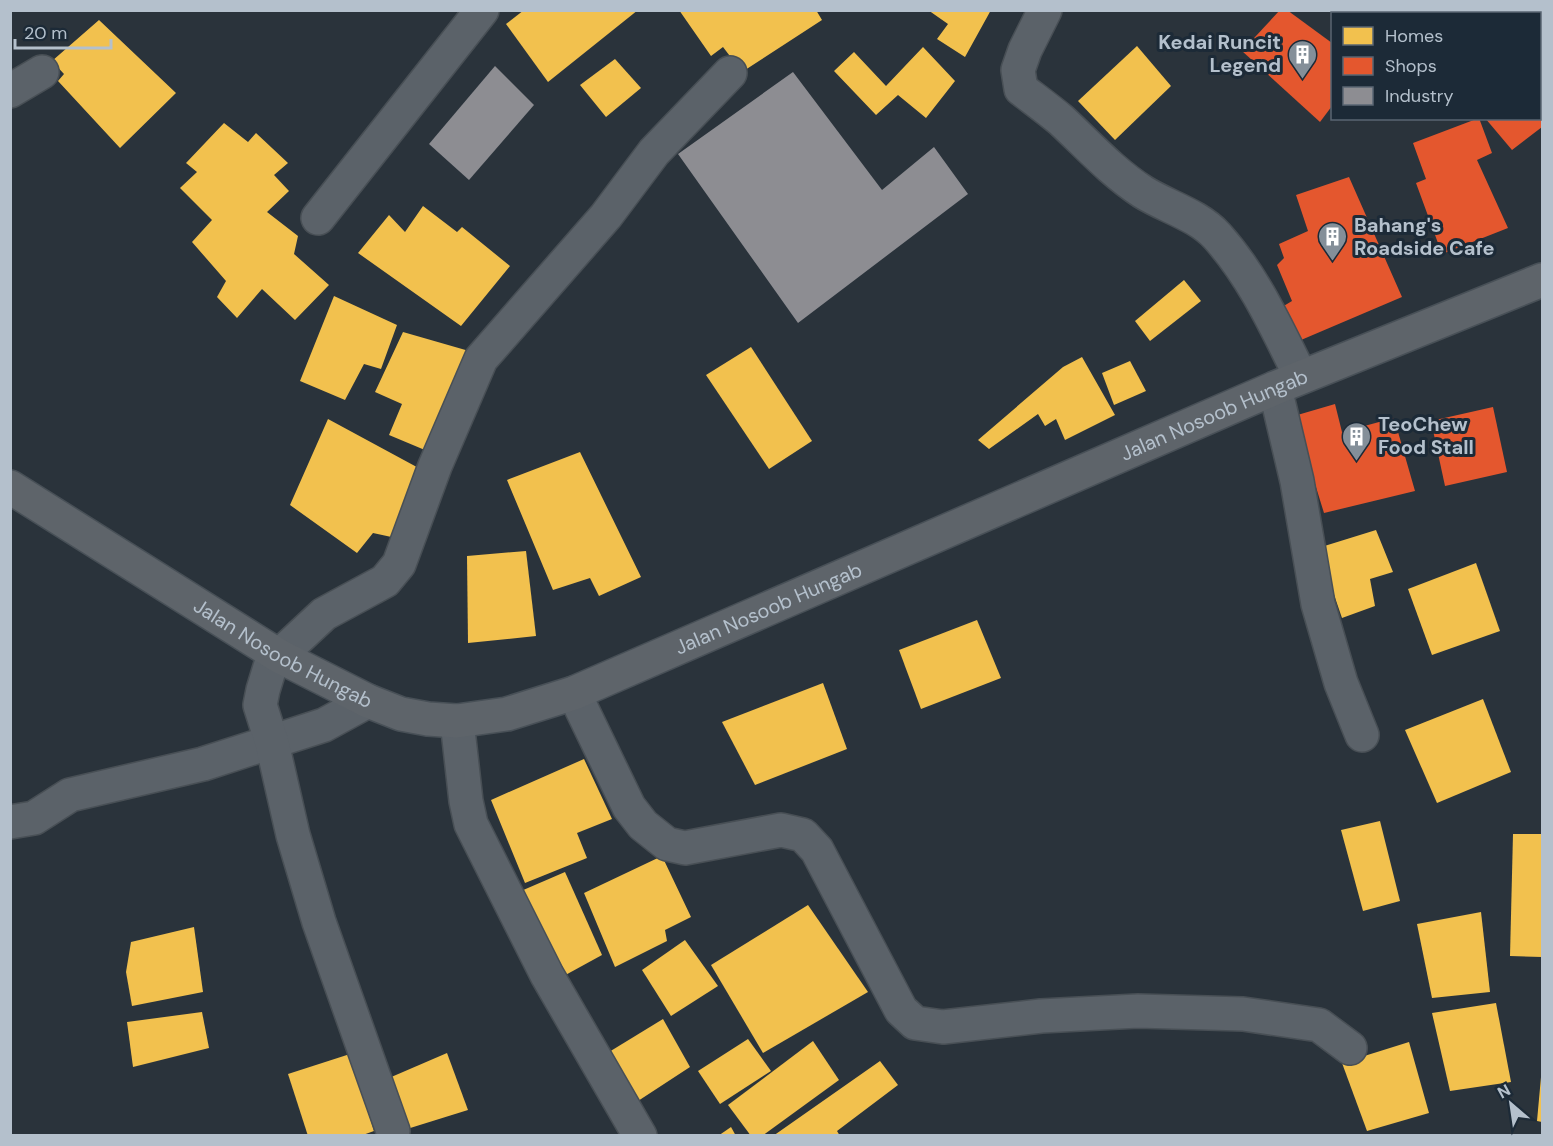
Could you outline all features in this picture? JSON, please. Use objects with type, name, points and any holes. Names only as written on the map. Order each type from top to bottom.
[{"type":"main road","name":"Jalan Nosoob Hungab","points":[[10,486],[279,656],[368,701],[401,714],[457,721],[507,714],[574,693],[1288,382],[1542,280]]},
{"type":"street","points":[[318,218],[482,10]]},
{"type":"street","points":[[1045,10],[1025,50],[1018,70],[1021,89],[1059,119],[1104,162],[1143,192],[1192,217],[1215,234],[1233,255],[1266,308],[1288,382],[1296,481],[1318,604],[1341,682],[1362,735]]},
{"type":"street","points":[[10,91],[42,72]]},
{"type":"street","points":[[393,1131],[320,922],[293,835],[272,743],[260,705],[270,667],[324,614],[385,580],[399,564],[435,466],[481,359],[606,216],[654,152],[730,73]]},
{"type":"street","points":[[574,693],[629,807],[643,825],[667,844],[685,848],[781,830],[803,835],[817,850],[901,1010],[915,1023],[943,1027],[1041,1016],[1138,1011],[1243,1014],[1319,1025],[1350,1048]]},
{"type":"street","points":[[10,822],[34,818],[70,795],[203,764],[272,743],[324,725],[368,701]]},
{"type":"street","points":[[457,721],[466,801],[471,824],[547,975],[640,1136]]},
{"type":"building: Homes","points":[[524,10],[638,10],[548,82],[506,24]]},
{"type":"building: Homes","points":[[679,10],[816,10],[822,20],[742,72],[723,47],[711,56]]},
{"type":"building: Homes","points":[[928,10],[991,10],[965,57],[937,39],[948,24]]},
{"type":"building: Homes","points":[[99,20],[176,93],[120,148],[58,81],[64,74],[52,61]]},
{"type":"building: Homes","points":[[1137,46],[1171,86],[1115,140],[1078,101]]},
{"type":"building: Homes","points":[[923,47],[955,81],[926,118],[898,95],[876,115],[834,71],[854,52],[886,86]]},
{"type":"building: Homes","points":[[615,59],[641,88],[606,117],[580,85]]},
{"type":"building: Homes","points":[[224,123],[248,142],[256,133],[288,163],[274,175],[289,191],[267,212],[298,236],[294,254],[329,285],[295,320],[262,289],[237,318],[217,297],[226,281],[192,242],[212,220],[180,188],[197,172],[186,163]]},
{"type":"building: Homes","points":[[423,206],[457,232],[462,227],[510,266],[461,326],[358,253],[389,215],[405,232]]},
{"type":"building: Homes","points":[[1184,280],[1201,301],[1150,341],[1135,321]]},
{"type":"building: Homes","points":[[334,296],[397,325],[381,369],[364,364],[345,400],[300,381]]},
{"type":"building: Homes","points":[[403,332],[469,351],[432,453],[389,435],[402,404],[375,392]]},
{"type":"building: Homes","points":[[751,347],[812,441],[769,469],[706,375]]},
{"type":"building: Homes","points":[[1082,357],[1115,415],[1065,440],[1056,419],[1045,426],[1038,414],[989,449],[978,440],[1063,367]]},
{"type":"building: Homes","points":[[1130,361],[1146,391],[1114,405],[1102,373]]},
{"type":"building: Homes","points":[[328,419],[426,472],[396,538],[373,533],[357,553],[290,505]]},
{"type":"building: Homes","points":[[580,452],[641,577],[599,596],[590,578],[553,590],[507,480]]},
{"type":"building: Homes","points":[[1376,530],[1393,572],[1370,579],[1375,606],[1342,618],[1318,548]]},
{"type":"building: Homes","points":[[526,551],[536,636],[468,643],[467,556]]},
{"type":"building: Homes","points":[[1476,563],[1500,631],[1432,655],[1408,589]]},
{"type":"building: Homes","points":[[977,620],[1001,678],[921,709],[899,650]]},
{"type":"building: Homes","points":[[823,683],[847,749],[755,785],[722,722]]},
{"type":"building: Homes","points":[[1483,699],[1511,772],[1437,803],[1405,730]]},
{"type":"building: Homes","points":[[584,759],[612,819],[577,833],[587,858],[525,883],[491,800]]},
{"type":"building: Homes","points":[[1380,821],[1400,901],[1363,911],[1341,830]]},
{"type":"building: Homes","points":[[1513,834],[1542,834],[1542,957],[1510,956]]},
{"type":"building: Homes","points":[[662,856],[691,917],[665,930],[667,941],[615,967],[584,893]]},
{"type":"building: Homes","points":[[565,872],[602,955],[560,978],[521,891]]},
{"type":"building: Homes","points":[[808,905],[868,992],[763,1053],[711,965]]},
{"type":"building: Homes","points":[[1481,912],[1490,992],[1432,998],[1417,924]]},
{"type":"building: Homes","points":[[194,927],[203,992],[132,1006],[126,972],[131,942]]},
{"type":"building: Homes","points":[[685,940],[718,986],[671,1016],[642,970]]},
{"type":"building: Homes","points":[[1496,1003],[1511,1082],[1450,1091],[1432,1013]]},
{"type":"building: Homes","points":[[202,1012],[209,1048],[133,1067],[127,1022]]},
{"type":"building: Homes","points":[[663,1019],[690,1067],[638,1101],[609,1052]]},
{"type":"building: Homes","points":[[748,1039],[771,1071],[720,1104],[698,1071]]},
{"type":"building: Homes","points":[[813,1041],[839,1080],[762,1136],[751,1136],[728,1105]]},
{"type":"building: Homes","points":[[1409,1042],[1429,1113],[1367,1131],[1342,1063]]},
{"type":"building: Homes","points":[[447,1053],[468,1110],[407,1129],[389,1078]]},
{"type":"building: Homes","points":[[350,1054],[374,1131],[360,1136],[308,1136],[288,1074]]},
{"type":"building: Homes","points":[[880,1061],[898,1085],[837,1131],[840,1136],[773,1136]]},
{"type":"building: Homes","points":[[1542,1077],[1542,1122],[1537,1121]]},
{"type":"building: Homes","points":[[731,1127],[736,1136],[718,1136]]},
{"type":"building: Shops","name":"Kedai Runcit Legend","points":[[1280,10],[1287,10],[1331,42],[1331,107],[1320,122],[1242,51]]},
{"type":"building: Shops","points":[[1541,68],[1542,127],[1512,150],[1487,120],[1541,120]]},
{"type":"building: Shops","points":[[1474,120],[1480,120],[1492,153],[1477,160],[1508,228],[1442,254],[1416,183],[1426,179],[1413,143]]},
{"type":"building: Shops","name":"Bahang's Roadside Cafe","points":[[1349,177],[1402,297],[1294,343],[1277,310],[1292,301],[1277,265],[1284,258],[1279,244],[1308,231],[1296,195]]},
{"type":"building: Shops","name":"TeoChew Food Stall","points":[[1335,404],[1342,432],[1394,418],[1415,491],[1324,513],[1294,416]]},
{"type":"building: Shops","points":[[1493,407],[1507,472],[1445,486],[1431,421]]},
{"type":"building: Industry","points":[[495,66],[534,105],[469,180],[429,144]]},
{"type":"building: Industry","points":[[793,72],[882,190],[934,147],[968,194],[798,323],[678,154]]},
{"type":"place","name":"Kedai Runcit Legend","points":[[1302,80]]},
{"type":"place","name":"Bahang's Roadside Cafe","points":[[1333,262]]},
{"type":"place","name":"TeoChew Food Stall","points":[[1357,462]]}]
